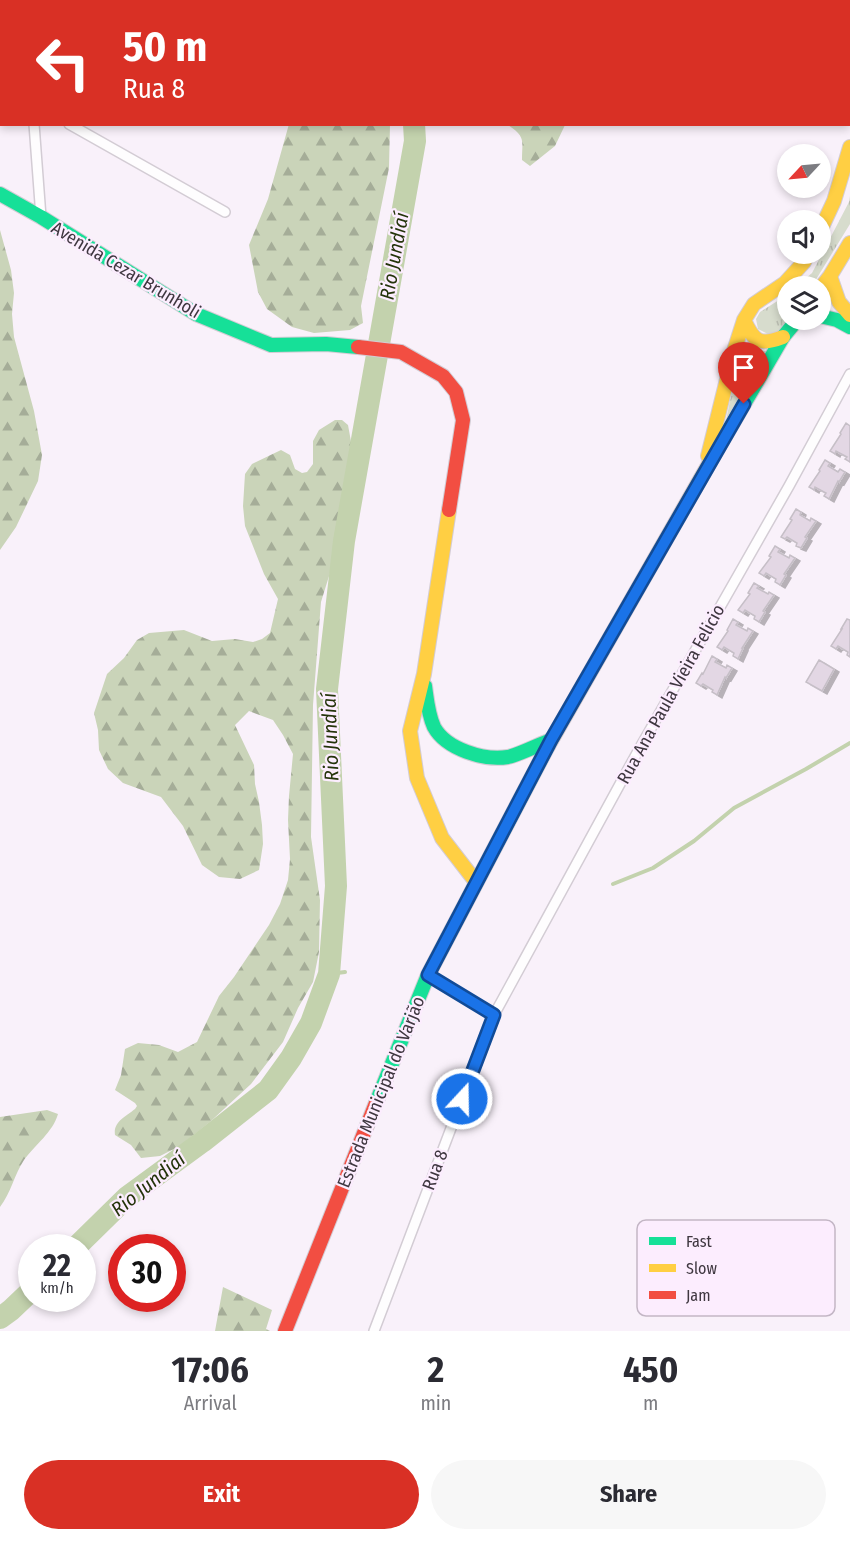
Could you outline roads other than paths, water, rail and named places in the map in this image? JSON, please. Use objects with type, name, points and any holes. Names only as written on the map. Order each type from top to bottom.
[{"type":"main road","points":[[830,210],[850,147]]},
{"type":"main road","name":"Avenida Cezar Brunholi","points":[[0,194],[196,314],[271,345],[326,344],[401,352],[443,376],[456,392],[463,420],[424,674]]},
{"type":"main road","points":[[830,276],[850,243]]},
{"type":"main road","points":[[700,481],[744,320],[754,304],[785,283],[802,264]]},
{"type":"main road","points":[[831,279],[843,310],[850,315]]},
{"type":"main road","points":[[831,319],[850,327]]},
{"type":"main road","points":[[744,320],[750,334],[758,341],[769,343],[783,337]]},
{"type":"main road","points":[[700,481],[755,384],[790,330]]},
{"type":"main road","name":"Estrada Municipal do Varjão","points":[[285,1331],[428,975],[551,740],[700,481]]},
{"type":"main road","points":[[424,674],[428,708],[435,728],[446,741],[477,756],[508,757],[551,740]]},
{"type":"main road","points":[[424,674],[410,730],[417,778],[442,838],[476,882]]},
{"type":"street","points":[[34,126],[41,218]]},
{"type":"street","points":[[73,126],[225,212]]},
{"type":"street","name":"Rua Ana Paula Vieira Felicio","points":[[494,1015],[638,751],[850,374]]},
{"type":"street","points":[[428,975],[494,1015]]},
{"type":"street","name":"Rua 8","points":[[374,1331],[494,1015]]},
{"type":"waterway","name":"Rio Jundiaí","points":[[89,1234],[127,1197],[268,1090],[291,1058],[311,1023],[329,974],[336,886],[327,689],[344,541],[415,141],[414,126]]},
{"type":"waterway","points":[[613,884],[653,868],[694,841],[734,808],[850,743]]},
{"type":"waterway","points":[[329,974],[345,972]]},
{"type":"waterway","name":"Rio Jundiaí","points":[[0,1318],[18,1303]]}]
